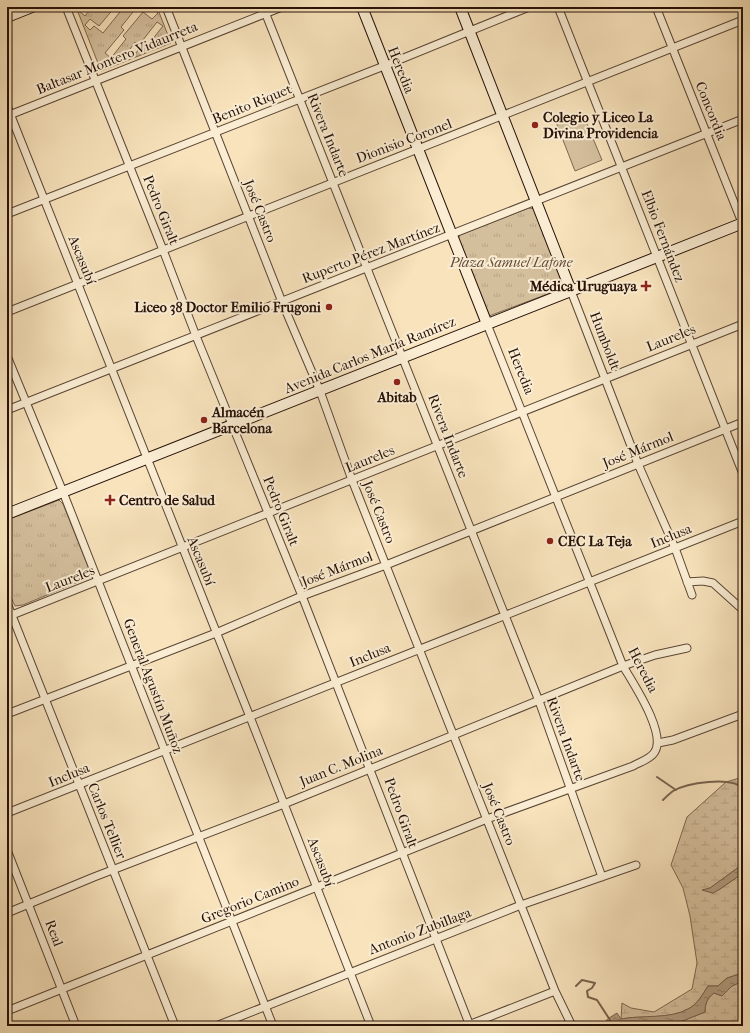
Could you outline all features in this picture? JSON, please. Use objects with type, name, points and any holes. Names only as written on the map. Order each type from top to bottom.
[{"type":"main road","points":[[7,17],[32,7]]},
{"type":"main road","name":"Heredia","points":[[362,7],[486,324]]},
{"type":"main road","name":"Humboldt","points":[[460,7],[571,291]]},
{"type":"main road","name":"Avenida Carlos María Ramírez","points":[[7,514],[743,224]]},
{"type":"street","name":"Pedro Giralt","points":[[66,7],[196,336],[370,768],[468,1025]]},
{"type":"street","name":"José Castro","points":[[166,7],[282,302],[320,391],[352,480],[555,991],[564,1006],[572,1026]]},
{"type":"street","name":"Baltasar Montero Vidaurreta","points":[[9,116],[181,47],[265,10],[282,7]]},
{"type":"street","name":"Benito Riquet","points":[[7,214],[384,66],[529,7]]},
{"type":"street","name":"Elbio Fernández","points":[[558,7],[743,474]]},
{"type":"street","name":"Concordia","points":[[656,7],[743,224]]},
{"type":"street","name":"Rivera Indarte","points":[[265,10],[438,445],[470,531],[539,701],[602,877]]},
{"type":"street","name":"Dionisio Coronel","points":[[7,312],[743,20]]},
{"type":"street","name":"Ascasubí","points":[[7,106],[9,116],[112,369],[371,1026]]},
{"type":"street","name":"Ruperto Pérez Martínez","points":[[7,410],[743,119]]},
{"type":"street","name":"Humboldt","points":[[571,291],[604,379],[638,464],[675,548],[692,595]]},
{"type":"street","name":"Heredia","points":[[486,324],[523,412],[623,666],[644,703],[657,734],[658,743]]},
{"type":"street","name":"Laureles","points":[[9,616],[98,582],[182,547],[743,324]]},
{"type":"street","name":"General Agustín Muñoz","points":[[7,356],[63,492],[273,1026]]},
{"type":"street","name":"José Mármol","points":[[7,714],[216,633],[302,596],[386,565],[743,422]]},
{"type":"street","name":"Inclusa","points":[[7,813],[743,521]]},
{"type":"street","points":[[687,582],[710,581],[743,610]]},
{"type":"street","name":"Carlos Tellier","points":[[7,603],[9,616],[46,698],[175,1026]]},
{"type":"street","name":"Juan C. Molina","points":[[7,913],[198,836],[284,804],[623,666],[655,655],[687,648]]},
{"type":"street","points":[[658,743],[673,740],[743,714]]},
{"type":"street","name":"Gregorio Camino","points":[[7,1011],[487,819],[633,766],[652,756],[658,743]]},
{"type":"street","name":"Real","points":[[7,850],[76,1026]]},
{"type":"street","name":"Antonio Zubillaga","points":[[216,1026],[521,905],[636,865]]},
{"type":"street","points":[[468,1025],[555,991]]},
{"type":"green space","points":[[76,7],[83,7],[79,11],[85,16],[92,7],[115,7],[99,26],[90,19],[85,25],[90,30],[94,26],[103,33],[124,7],[137,7],[121,27],[124,30],[105,53],[111,58],[126,39],[123,36],[143,12],[152,19],[158,13],[152,8],[148,12],[142,7],[157,7],[171,43],[101,71]],"holes":[[[157,22],[163,26],[148,45],[144,43],[136,53],[130,49],[135,42],[139,45]]]},
{"type":"green space","points":[[582,112],[602,160],[575,171],[556,122]]},
{"type":"green space","name":"Plaza Samuel Lafone","points":[[529,208],[535,209],[564,286],[561,289],[489,316],[458,239],[460,235]]},
{"type":"green space","points":[[59,500],[63,504],[91,574],[90,577],[23,605],[15,606],[7,589],[7,520]]},
{"type":"green space","points":[[743,777],[743,864],[710,888],[703,890],[713,893],[743,873],[743,973],[727,978],[718,986],[708,986],[700,999],[694,1005],[681,1012],[664,1016],[621,1019],[622,1003],[631,1008],[654,1012],[692,989],[697,963],[690,916],[683,888],[671,865],[687,817],[726,782]]},
{"type":"green space","points":[[743,981],[743,1026],[670,1026],[705,1012],[707,1001],[714,993],[722,996],[732,986]]},
{"type":"water","points":[[743,864],[743,873],[720,889],[713,893],[702,890],[710,888]]},
{"type":"water","points":[[743,973],[743,981],[732,986],[722,996],[714,993],[710,997],[705,1006],[705,1012],[670,1026],[600,1026],[617,1013],[621,1019],[665,1016],[681,1012],[694,1005],[700,999],[708,986],[718,986],[727,978]]},
{"type":"waterway","points":[[657,777],[676,790]]},
{"type":"waterway","points":[[663,800],[679,788],[698,783],[729,782],[737,784],[743,788]]},
{"type":"waterway","points":[[576,986],[582,980],[595,983],[592,988],[587,991],[588,997],[597,1000],[610,1020]]},
{"type":"place","name":"Colegio y Liceo La Divina Providencia","points":[[535,125]]},
{"type":"place","name":"Médica Uruguaya","points":[[646,286]]},
{"type":"place","name":"Liceo 38 Doctor Emilio Frugoni","points":[[329,307]]},
{"type":"place","name":"Abitab","points":[[397,382]]},
{"type":"place","name":"Almacén Barcelona","points":[[204,420]]},
{"type":"place","name":"Centro de Salud","points":[[110,500]]},
{"type":"place","name":"CEC La Teja","points":[[550,541]]}]
